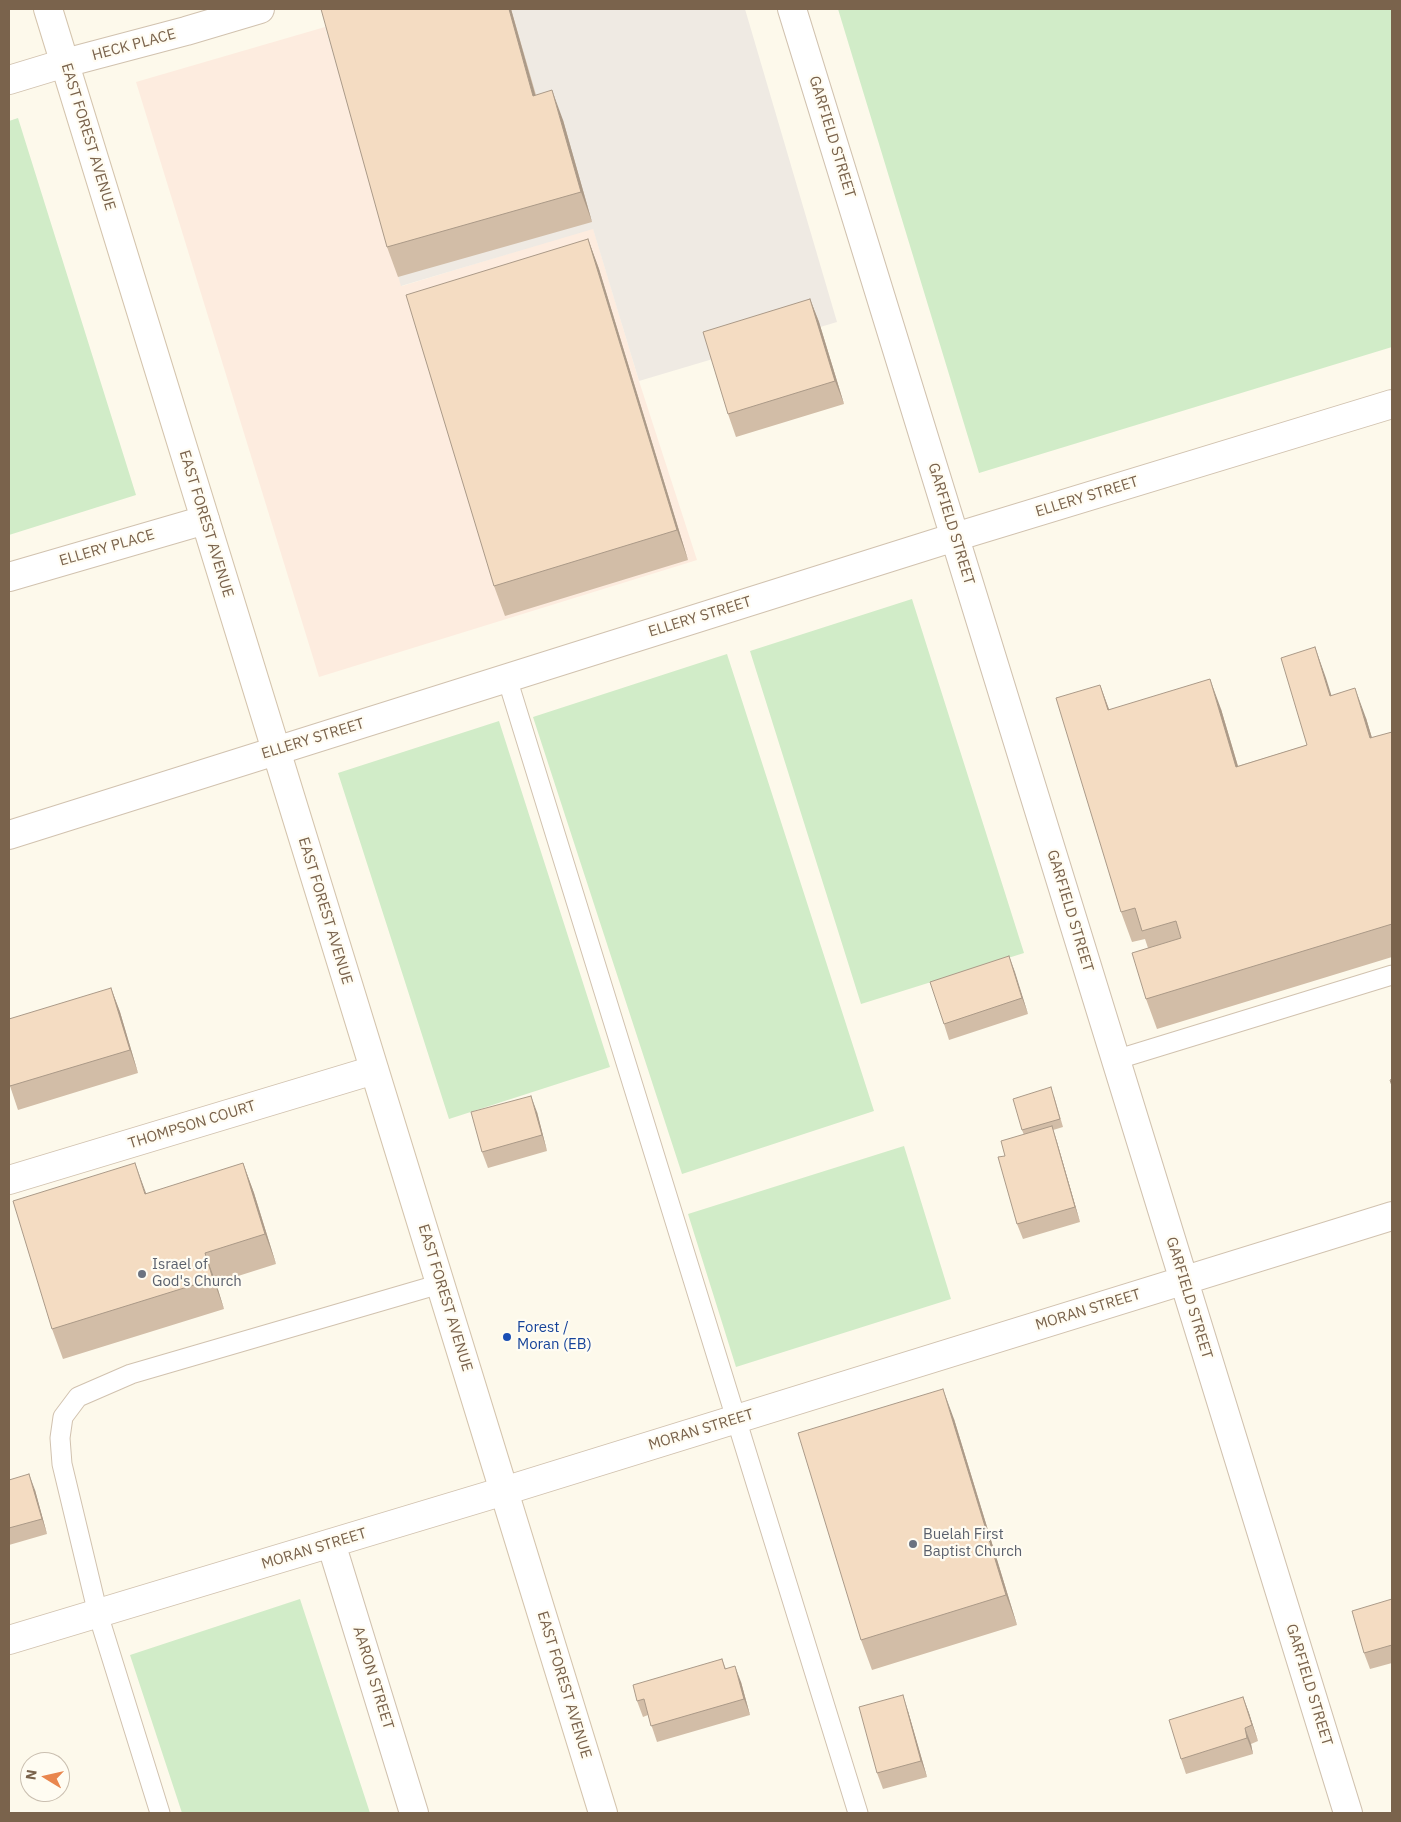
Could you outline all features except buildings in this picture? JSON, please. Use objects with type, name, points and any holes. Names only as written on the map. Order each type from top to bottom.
[{"type":"street","name":"EAST FOREST AVENUE","points":[[48,9],[603,1813]]},
{"type":"street","name":"HECK PLACE","points":[[9,80],[260,9]]},
{"type":"street","name":"GARFIELD STREET","points":[[792,9],[1348,1813]]},
{"type":"street","name":"ELLERY STREET","points":[[9,835],[955,537],[1392,404]]},
{"type":"street","name":"ELLERY PLACE","points":[[9,577],[205,520]]},
{"type":"street","name":"THOMPSON COURT","points":[[9,1180],[374,1070]]},
{"type":"street","name":"MORAN STREET","points":[[9,1640],[504,1491],[1392,1216]]},
{"type":"street","name":"AARON STREET","points":[[331,1543],[414,1813]]},
{"type":"lane","points":[[507,678],[858,1813]]},
{"type":"lane","points":[[1116,1060],[1392,975]]},
{"type":"lane","points":[[160,1813],[98,1614],[62,1464],[60,1438],[63,1417],[78,1397],[131,1374],[440,1284]]},
{"type":"shaded area","points":[[387,9],[745,9],[837,322],[639,381],[593,229],[401,286],[325,27]]},
{"type":"shaded area","points":[[325,27],[402,286],[593,228],[639,381],[697,560],[319,677],[136,82]]},
{"type":"green space","points":[[838,9],[1392,9],[1392,347],[979,473]]},
{"type":"green space","points":[[18,118],[136,495],[9,535],[9,121]]},
{"type":"green space","points":[[912,599],[1024,953],[861,1004],[750,651]]},
{"type":"green space","points":[[727,654],[874,1111],[682,1174],[533,717]]},
{"type":"green space","points":[[499,721],[610,1067],[449,1119],[338,773]]},
{"type":"green space","points":[[904,1146],[951,1299],[736,1367],[688,1214]]},
{"type":"green space","points":[[300,1599],[370,1813],[182,1813],[130,1655]]},
{"type":"place","name":"Israel of God's Church","points":[[142,1274]]},
{"type":"place","name":"Forest / Moran (EB)","points":[[507,1337]]},
{"type":"place","name":"Buelah First Baptist Church","points":[[913,1544]]}]
